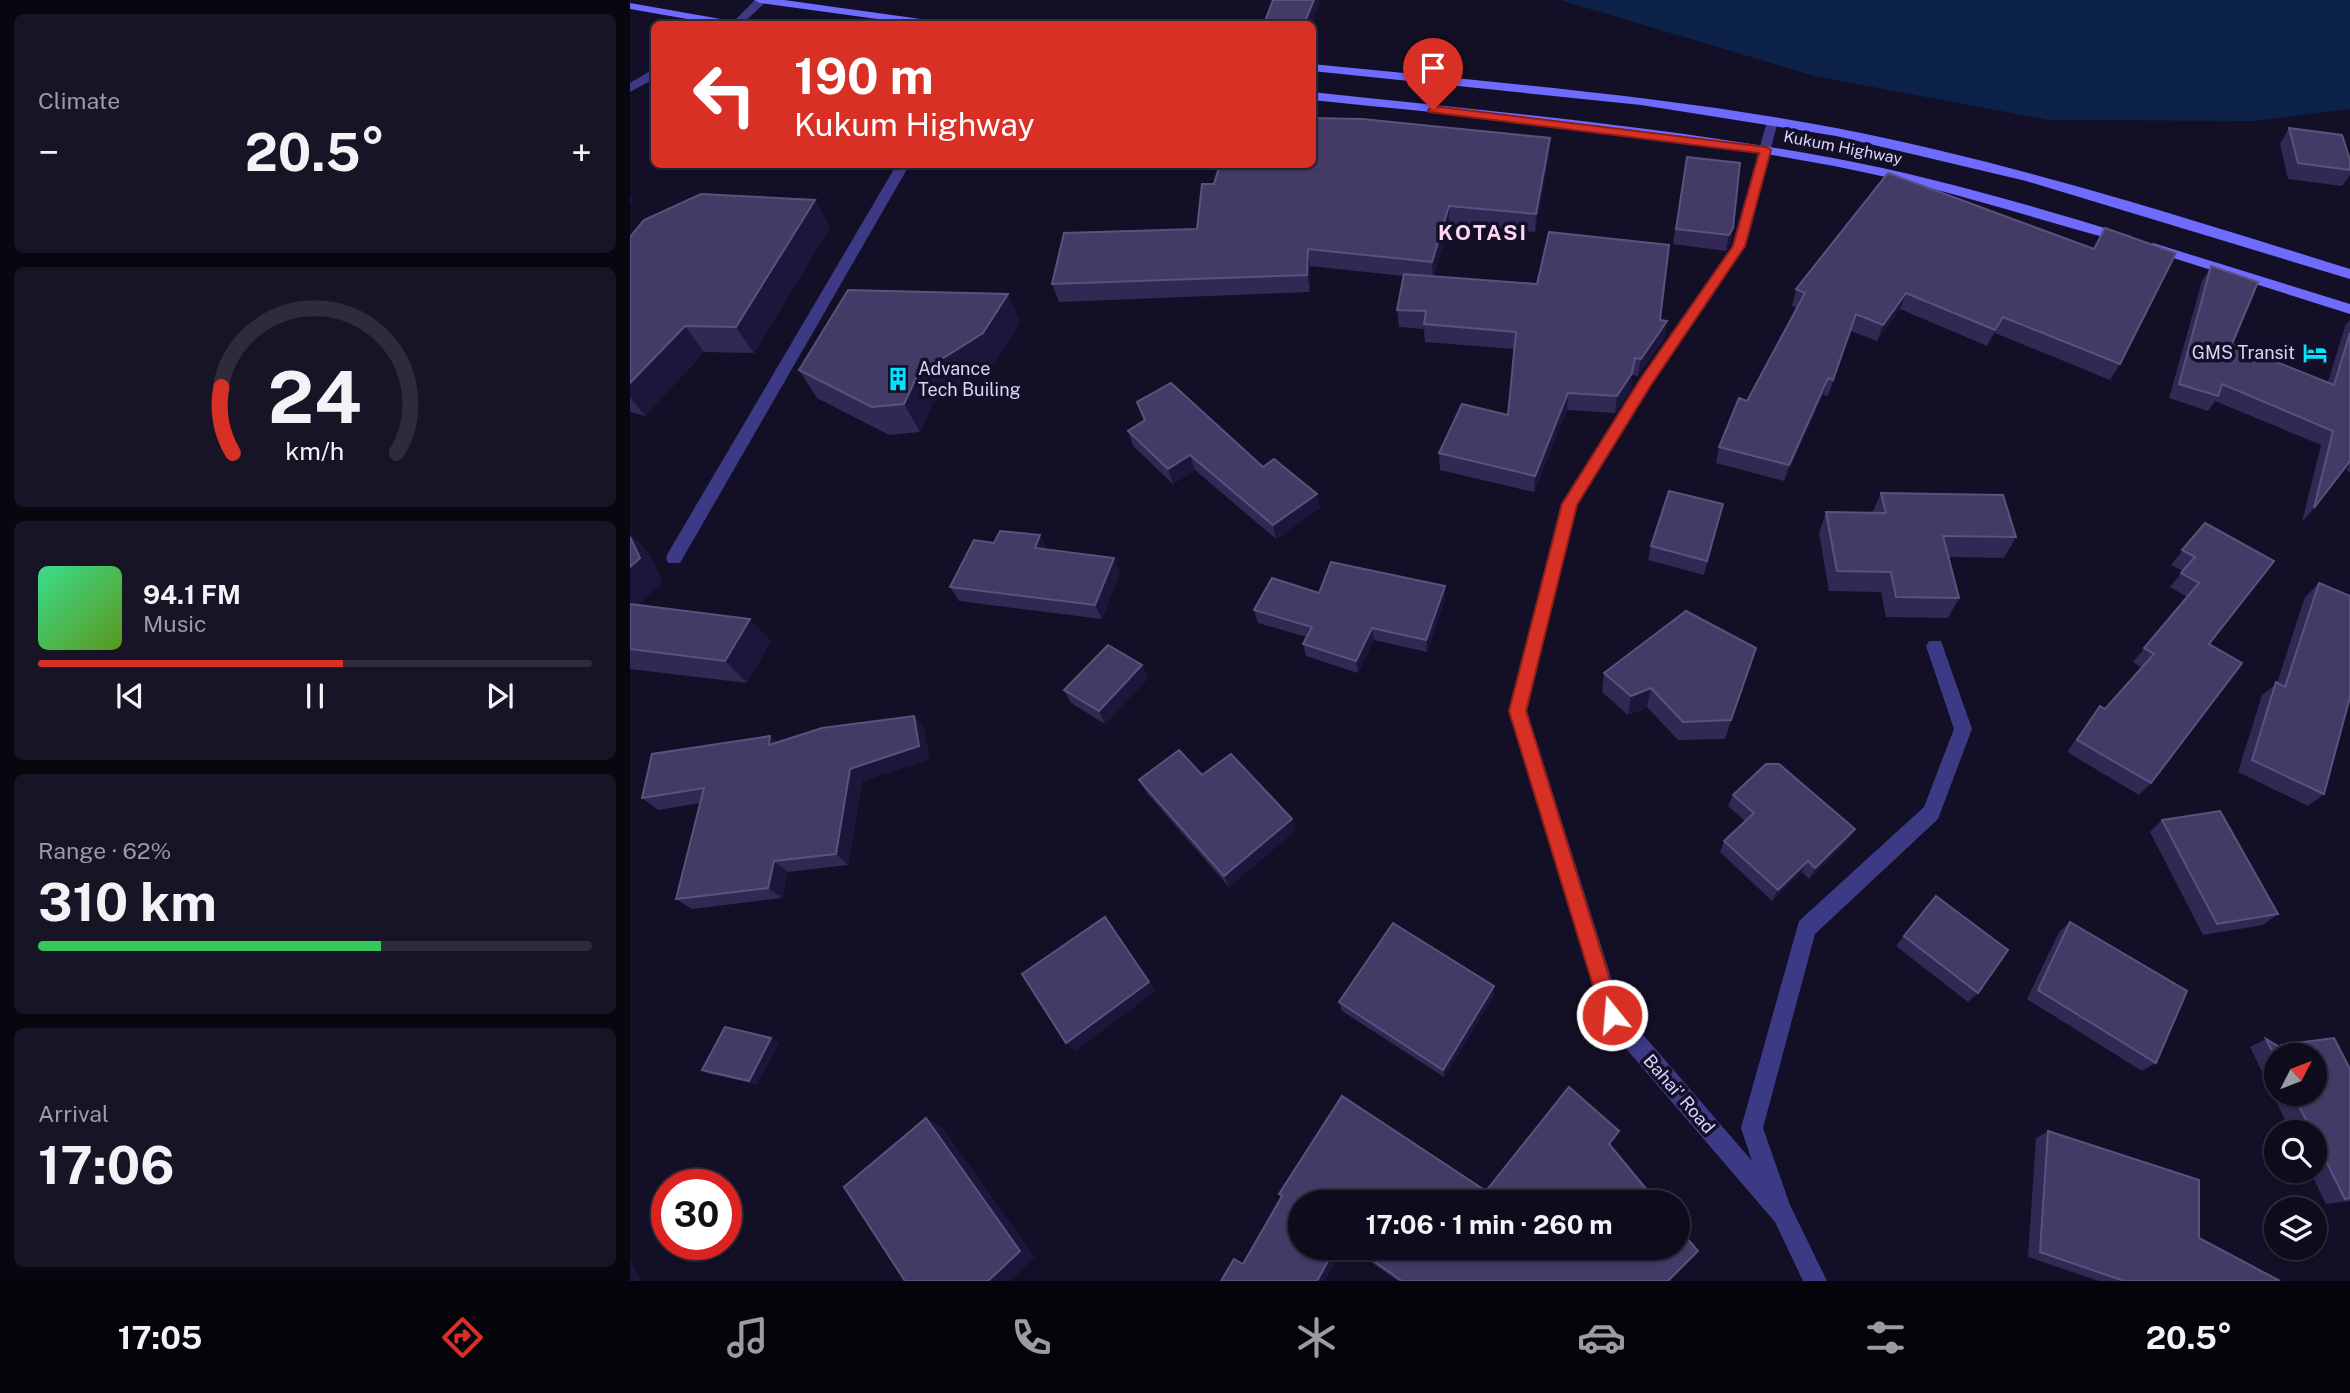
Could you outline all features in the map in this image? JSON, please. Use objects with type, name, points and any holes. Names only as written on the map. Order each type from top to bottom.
[{"type":"main road","points":[[761,0],[913,21]]},
{"type":"main road","points":[[630,6],[717,21]]},
{"type":"main road","name":"Kukum Highway","points":[[1316,67],[1707,111],[1837,132],[2039,180],[2350,274]]},
{"type":"main road","name":"Kukum Highway","points":[[1316,96],[1766,150],[1835,162],[1959,190],[2350,309]]},
{"type":"street","points":[[737,21],[761,0]]},
{"type":"street","points":[[630,88],[651,76]]},
{"type":"street","name":"Bahai' Road","points":[[1772,121],[1739,246],[1646,381],[1569,504],[1518,711],[1612,1015],[1783,1214],[1815,1281]]},
{"type":"street","points":[[674,558],[902,168]]},
{"type":"street","points":[[1783,1214],[1752,1128],[1806,928],[1931,813],[1963,729],[1935,646]]},
{"type":"water","points":[[1560,0],[2350,0],[2350,109],[2253,121],[2049,120],[1814,76]]},
{"type":"building","points":[[1273,0],[1314,0],[1305,21],[1265,21]]},
{"type":"building","points":[[1316,118],[1362,119],[1550,138],[1536,214],[1449,206],[1432,262],[1308,249],[1307,275],[1052,284],[1064,233],[1197,229],[1202,184],[1214,184],[1219,168],[1316,168]]},
{"type":"building","points":[[2289,128],[2342,135],[2350,160],[2350,170],[2298,163]]},
{"type":"building","points":[[1687,157],[1740,163],[1733,228],[1729,235],[1676,229]]},
{"type":"building","points":[[1888,173],[2094,249],[2105,228],[2176,253],[2120,364],[2003,317],[1995,330],[1906,293],[1883,325],[1856,314],[1833,380],[1828,378],[1789,465],[1719,447],[1739,398],[1747,401],[1805,293],[1796,289]]},
{"type":"building","points":[[701,194],[815,200],[736,327],[685,326],[630,383],[630,237],[644,220]]},
{"type":"building","points":[[1549,232],[1669,245],[1660,320],[1667,321],[1641,359],[1635,358],[1632,373],[1617,396],[1568,393],[1535,476],[1439,453],[1462,404],[1508,415],[1516,332],[1424,324],[1426,311],[1397,310],[1404,274],[1537,284]]},
{"type":"building","points":[[2211,266],[2258,282],[2232,344],[2334,385],[2350,333],[2350,461],[2314,508],[2333,431],[2222,384],[2218,396],[2179,384]]},
{"type":"building","points":[[848,290],[1008,294],[983,333],[918,374],[904,404],[872,407],[799,370]]},
{"type":"building","points":[[1171,383],[1263,467],[1274,459],[1317,494],[1273,525],[1190,455],[1168,469],[1128,431],[1145,420],[1137,402]]},
{"type":"building","points":[[1669,491],[1723,504],[1707,561],[1651,546]]},
{"type":"building","points":[[1881,493],[2003,495],[2016,537],[1943,536],[1959,598],[1896,597],[1891,572],[1837,571],[1826,512],[1886,513]]},
{"type":"building","points":[[2205,523],[2274,561],[2209,644],[2242,663],[2151,783],[2077,740],[2100,706],[2105,709],[2154,654],[2144,648],[2199,583],[2181,573],[2195,557],[2182,550]]},
{"type":"building","points":[[1000,531],[1040,535],[1035,548],[1114,558],[1095,605],[950,587],[974,540],[994,543]]},
{"type":"building","points":[[630,537],[640,558],[630,567]]},
{"type":"building","points":[[1331,562],[1445,586],[1426,640],[1372,628],[1356,661],[1303,644],[1312,627],[1254,610],[1272,578],[1319,593]]},
{"type":"building","points":[[2319,583],[2350,596],[2350,697],[2324,794],[2252,760],[2276,682],[2285,687]]},
{"type":"building","points":[[630,604],[750,619],[725,661],[630,649]]},
{"type":"building","points":[[1686,611],[1756,648],[1731,720],[1683,722],[1651,688],[1631,696],[1604,673]]},
{"type":"building","points":[[1108,645],[1142,665],[1099,711],[1064,690]]},
{"type":"building","points":[[914,716],[919,746],[850,769],[836,854],[774,861],[768,888],[676,899],[704,788],[642,798],[652,754],[770,736],[769,745],[822,728]]},
{"type":"building","points":[[1179,750],[1202,775],[1231,754],[1292,819],[1224,876],[1139,780]]},
{"type":"building","points":[[1766,764],[1779,764],[1855,829],[1815,868],[1808,861],[1778,890],[1724,841],[1754,813],[1733,795]]},
{"type":"building","points":[[2220,811],[2278,914],[2217,924],[2162,820]]},
{"type":"building","points":[[1936,896],[2008,950],[1978,993],[1904,936]]},
{"type":"building","points":[[1105,917],[1149,982],[1066,1043],[1022,974]]},
{"type":"building","points":[[2070,922],[2187,991],[2156,1063],[2038,990]]},
{"type":"building","points":[[1393,923],[1494,986],[1443,1070],[1339,1002]]},
{"type":"building","points":[[725,1027],[771,1038],[749,1081],[702,1070]]},
{"type":"building","points":[[2334,1038],[2350,1069],[2350,1198],[2345,1199],[2327,1163],[2327,1120],[2306,1120],[2299,1106],[2328,1106],[2328,1043],[2296,1043]]},
{"type":"building","points":[[1569,1087],[1619,1131],[1609,1144],[1647,1190],[1487,1190]]},
{"type":"building","points":[[1342,1096],[1484,1190],[1288,1190],[1288,1260],[1328,1260],[1317,1281],[1221,1281],[1234,1259],[1243,1264],[1282,1196],[1279,1194]]},
{"type":"building","points":[[926,1118],[1020,1251],[988,1281],[905,1281],[844,1187]]},
{"type":"building","points":[[2048,1131],[2199,1180],[2199,1238],[2280,1281],[2124,1281],[2040,1252]]},
{"type":"building","points":[[1690,1242],[1698,1251],[1690,1259]]},
{"type":"building","points":[[1372,1260],[1689,1260],[1668,1281],[1402,1281]]},
{"type":"place","name":"GMS Transit","points":[[2315,353]]},
{"type":"place","name":"Advance Tech Builing","points":[[898,379]]},
{"type":"district","name":"KOTASI","points":[[1483,233]]},
{"type":"route","points":[[1433,110],[1671,136],[1766,150],[1739,246],[1646,381],[1569,504],[1518,711],[1612,1015]]}]
